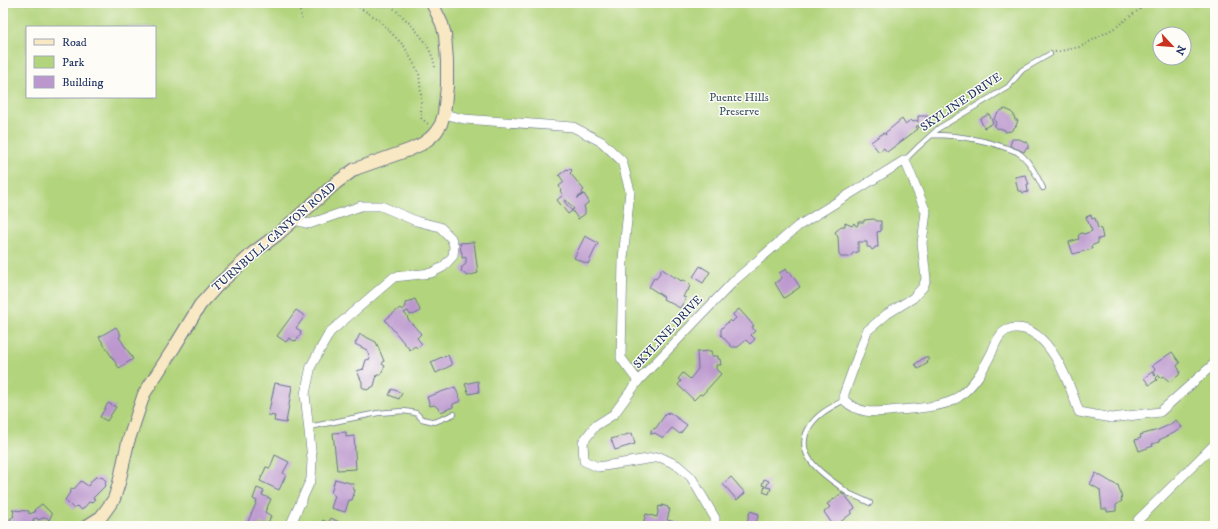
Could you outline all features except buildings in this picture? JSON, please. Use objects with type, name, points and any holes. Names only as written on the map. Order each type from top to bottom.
[{"type":"street","name":"TURNBULL CANYON ROAD","points":[[87,526],[101,517],[114,499],[128,442],[144,394],[200,305],[218,285],[254,252],[277,235],[336,183],[355,169],[410,150],[426,141],[436,132],[441,124],[444,114],[447,77],[445,35],[439,16],[432,3]]},
{"type":"street","name":"SKYLINE DRIVE","points":[[444,114],[464,119],[573,127],[602,142],[622,161],[630,191],[623,259],[621,358],[638,381],[735,280],[798,226],[905,160]]},
{"type":"street","points":[[905,160],[926,212],[922,243],[926,279],[923,287],[913,298],[887,314],[867,331],[844,394],[844,400],[852,408],[871,413],[930,407],[956,399],[974,384],[1000,335],[1010,328],[1023,328],[1044,340],[1064,371],[1079,412],[1112,418],[1160,412],[1215,363]]},
{"type":"street","points":[[290,526],[310,479],[312,459],[306,394],[311,366],[330,332],[394,277],[431,273],[444,267],[453,256],[454,246],[451,238],[440,227],[416,221],[381,206],[361,206],[309,224],[294,220]]},
{"type":"street","points":[[638,381],[614,414],[595,426],[583,442],[584,461],[598,467],[660,457],[677,465],[691,477],[715,518],[715,526]]},
{"type":"street","points":[[1137,526],[1138,520],[1215,444]]},
{"type":"lane","name":"SKYLINE DRIVE","points":[[905,160],[946,124],[1008,87],[1022,70],[1050,54]]},
{"type":"lane","points":[[932,135],[953,135],[970,138],[1017,152],[1029,162],[1043,188]]},
{"type":"lane","points":[[844,400],[827,409],[810,425],[804,436],[804,448],[808,458],[824,476],[849,494],[870,502]]},
{"type":"lane","points":[[309,427],[378,413],[416,413],[422,420],[435,422],[454,414]]},
{"type":"path","points":[[298,3],[302,19]]},
{"type":"path","points":[[352,3],[378,19],[404,46],[418,73],[421,94],[421,118],[436,132]]},
{"type":"path","points":[[388,3],[418,32],[433,58],[438,74],[447,77]]},
{"type":"path","points":[[1050,54],[1080,47],[1116,27],[1148,3]]},
{"type":"green space","name":"Puente Hills Preserve","points":[[3,3],[1215,3],[1215,526],[3,526]]}]
